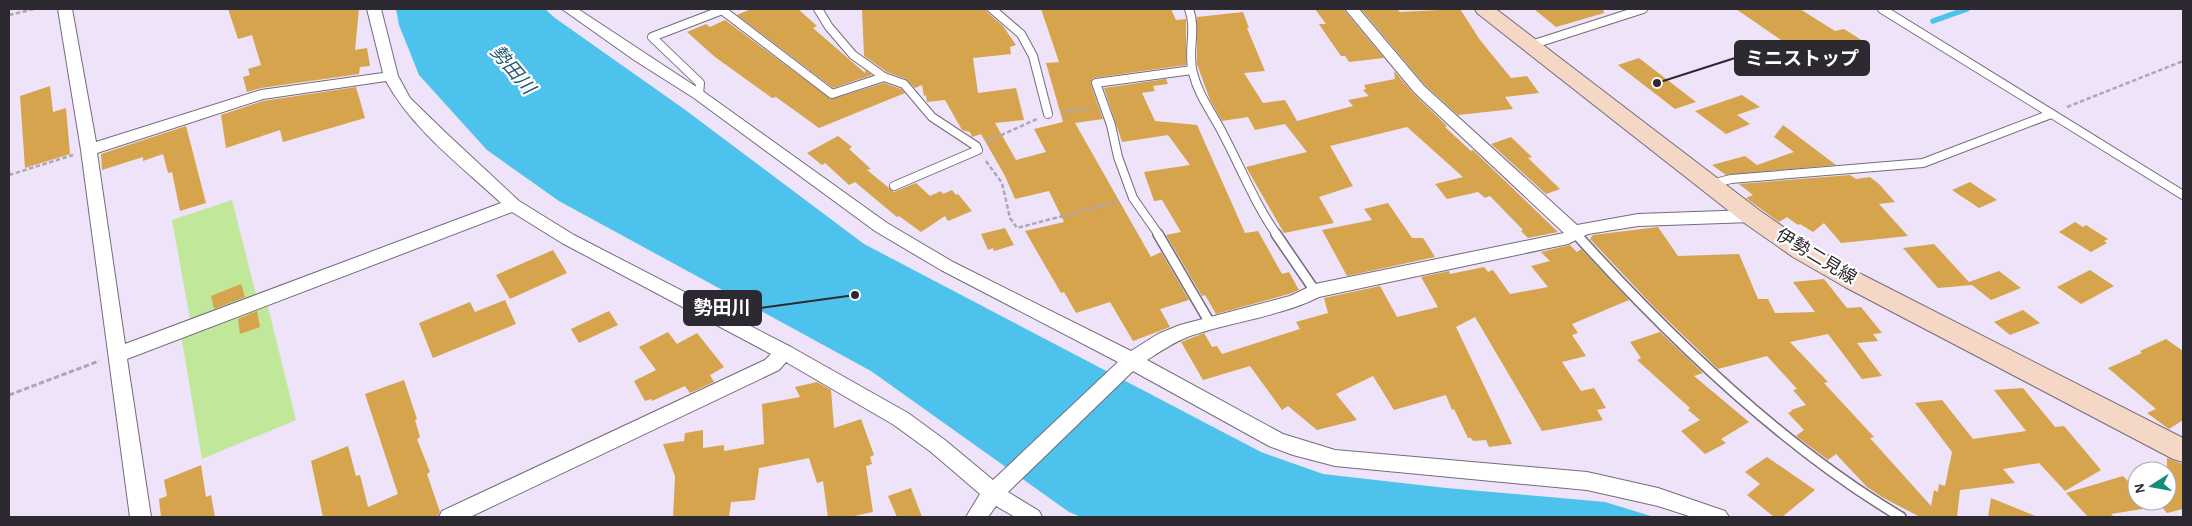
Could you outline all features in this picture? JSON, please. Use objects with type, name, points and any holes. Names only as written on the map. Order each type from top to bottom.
[{"type":"main road","name":"伊勢二見線","points":[[1484,9],[1751,216],[1801,251],[1854,281],[2181,447]]},
{"type":"street","points":[[65,9],[89,150],[140,517]]},
{"type":"street","points":[[374,9],[391,76],[404,100],[512,205],[568,239],[784,352],[901,419],[1032,517]]},
{"type":"street","points":[[569,9],[639,57],[699,94],[881,227],[947,266],[1132,360],[1151,373],[1253,428],[1293,447],[1318,454],[1355,460],[1586,481],[1658,497],[1718,517]]},
{"type":"street","points":[[1352,9],[1419,89],[1576,234]]},
{"type":"street","points":[[89,150],[261,94],[391,76]]},
{"type":"street","points":[[117,354],[512,205]]},
{"type":"street","points":[[976,517],[995,490],[1132,360],[1165,339],[1210,323],[1295,301],[1315,291],[1568,238],[1584,229],[1656,218],[1751,216]]},
{"type":"street","points":[[448,517],[772,365],[784,352]]},
{"type":"lane","points":[[699,94],[700,83],[652,37],[707,12],[724,9],[832,94],[884,77]]},
{"type":"lane","points":[[818,9],[829,28],[853,55],[884,77],[904,84],[932,117],[978,150]]},
{"type":"lane","points":[[992,9],[1021,34],[1025,41],[1033,56],[1048,114]]},
{"type":"lane","points":[[1190,9],[1193,20],[1192,70],[1199,94],[1223,133],[1266,220],[1315,291]]},
{"type":"lane","points":[[1530,45],[1643,9]]},
{"type":"lane","points":[[1882,9],[2183,195]]},
{"type":"lane","points":[[1192,70],[1096,83],[1111,125],[1118,157],[1133,198],[1167,247],[1210,323]]},
{"type":"lane","points":[[1711,184],[1731,179],[1923,163],[2051,114]]},
{"type":"lane","points":[[894,186],[978,150]]},
{"type":"lane","points":[[1576,234],[1660,323],[1700,362],[1812,456],[1859,491],[1901,517]]},
{"type":"path","points":[[9,16],[34,9]]},
{"type":"path","points":[[2051,114],[2183,61]]},
{"type":"path","points":[[9,175],[89,150]]},
{"type":"path","points":[[978,150],[1002,182],[1010,218],[1017,228],[1133,198]]},
{"type":"path","points":[[9,395],[117,354]]},
{"type":"green space","points":[[232,200],[257,299],[191,324],[172,220]]},
{"type":"green space","points":[[267,303],[296,420],[202,459],[181,335]]},
{"type":"water","points":[[396,9],[545,9],[684,109],[864,244],[1261,452],[1323,474],[1446,488],[1605,502],[1654,517],[1081,517],[1069,512],[871,371],[559,201],[487,150],[419,75],[399,25]]},
{"type":"building","points":[[228,9],[359,9],[355,50],[367,48],[370,66],[360,67],[359,74],[261,88],[247,92],[243,77],[250,75],[248,69],[261,65],[252,35],[238,39]]},
{"type":"building","points":[[751,9],[798,9],[817,26],[813,28],[865,73],[865,70],[872,75],[833,88],[737,15]]},
{"type":"building","points":[[862,9],[986,9],[1003,26],[1016,45],[1010,47],[1011,54],[973,58],[978,93],[1016,88],[1024,120],[995,123],[1016,160],[1046,152],[1034,129],[1063,122],[1046,63],[1059,62],[1041,9],[1171,9],[1176,20],[1186,19],[1186,65],[1093,78],[1091,85],[1103,119],[1075,123],[1151,257],[1161,252],[1189,300],[1160,309],[1170,327],[1133,341],[1110,302],[1076,313],[1064,292],[1061,293],[1025,231],[1064,222],[1049,191],[1015,199],[1005,176],[981,134],[972,137],[970,132],[962,130],[945,100],[927,102],[922,85],[915,88],[906,79],[887,72],[864,56]]},
{"type":"building","points":[[1315,9],[1343,9],[1384,58],[1349,62],[1345,56],[1341,56],[1319,24],[1326,24]]},
{"type":"building","points":[[1361,9],[1397,9],[1400,12],[1460,9],[1480,40],[1511,78],[1527,76],[1539,93],[1505,97],[1513,109],[1458,115],[1425,85]]},
{"type":"building","points":[[1534,9],[1603,9],[1604,13],[1556,27]]},
{"type":"building","points":[[1736,9],[1800,9],[1835,31],[1844,29],[1863,41],[1810,60]]},
{"type":"building","points":[[1243,12],[1249,28],[1247,28],[1265,71],[1244,73],[1263,103],[1285,100],[1297,121],[1353,106],[1348,100],[1369,96],[1363,90],[1366,89],[1364,85],[1395,79],[1394,71],[1413,93],[1447,126],[1445,127],[1471,151],[1473,150],[1558,232],[1528,238],[1521,231],[1523,230],[1490,196],[1485,198],[1478,192],[1447,199],[1435,184],[1463,177],[1407,127],[1330,146],[1353,186],[1319,197],[1334,223],[1284,233],[1246,167],[1307,152],[1285,124],[1255,130],[1248,117],[1222,121],[1210,100],[1197,64],[1197,17]]},
{"type":"building","points":[[725,20],[831,99],[884,83],[901,89],[905,93],[819,128],[776,97],[772,98],[715,57],[687,32],[706,24],[710,27]]},
{"type":"building","points":[[1639,58],[1696,102],[1675,109],[1618,65]]},
{"type":"building","points":[[1166,79],[1168,84],[1153,86],[1155,91],[1142,93],[1155,121],[1197,125],[1245,233],[1258,231],[1282,274],[1289,272],[1299,290],[1216,314],[1205,295],[1202,296],[1166,235],[1181,232],[1162,200],[1154,201],[1144,172],[1190,165],[1168,135],[1122,142],[1104,88]]},
{"type":"building","points":[[50,86],[53,112],[66,108],[70,154],[25,168],[20,96]]},
{"type":"building","points":[[356,87],[365,118],[283,142],[280,130],[226,148],[221,115],[263,101]]},
{"type":"building","points":[[1742,95],[1760,107],[1737,115],[1750,124],[1726,134],[1695,111]]},
{"type":"building","points":[[1783,125],[1836,165],[1726,175],[1712,165],[1745,156],[1757,165],[1794,152],[1774,137]]},
{"type":"building","points":[[186,126],[206,203],[180,211],[172,172],[168,173],[163,154],[143,161],[143,157],[102,170],[101,154]]},
{"type":"building","points":[[838,136],[852,147],[849,149],[871,169],[867,170],[894,192],[916,183],[930,196],[941,191],[943,194],[952,190],[956,195],[958,194],[972,211],[948,221],[945,216],[921,232],[899,216],[897,217],[855,182],[849,185],[825,163],[822,165],[807,153]]},
{"type":"building","points":[[1511,137],[1532,157],[1528,158],[1560,189],[1546,194],[1491,144]]},
{"type":"building","points":[[1850,175],[1856,179],[1870,177],[1879,184],[1895,202],[1879,204],[1908,236],[1841,243],[1824,223],[1813,232],[1787,217],[1779,222],[1746,198],[1753,195],[1739,184]]},
{"type":"building","points":[[1970,182],[1997,200],[1979,208],[1952,190]]},
{"type":"building","points":[[1388,203],[1412,238],[1423,238],[1435,257],[1347,276],[1322,230],[1372,220],[1364,209]]},
{"type":"building","points":[[2075,222],[2083,227],[2086,225],[2108,239],[2104,241],[2107,243],[2091,252],[2059,232]]},
{"type":"building","points":[[1658,227],[1678,256],[1739,254],[1758,299],[1768,299],[1775,313],[1815,312],[1793,282],[1824,279],[1847,308],[1861,307],[1882,333],[1873,334],[1878,341],[1857,343],[1882,376],[1862,379],[1828,334],[1790,342],[1828,382],[1824,383],[1874,437],[1870,438],[1931,506],[1934,490],[1938,492],[1939,484],[1945,486],[1952,452],[1915,403],[1942,400],[1973,439],[2026,431],[1994,390],[2023,388],[2055,427],[2064,426],[2101,470],[2065,491],[2039,463],[2003,469],[2015,483],[1960,490],[1957,517],[1920,517],[1882,497],[1867,487],[1836,454],[1828,460],[1796,436],[1804,430],[1788,413],[1791,410],[1806,405],[1793,390],[1797,389],[1767,356],[1718,369],[1654,307],[1590,239],[1593,235]]},
{"type":"building","points":[[1005,228],[1014,245],[994,251],[993,248],[988,250],[981,234]]},
{"type":"building","points":[[1934,244],[1969,282],[1999,271],[2021,288],[1991,300],[1972,285],[1938,288],[1903,248]]},
{"type":"building","points":[[1570,245],[1577,252],[1581,249],[1629,300],[1572,324],[1578,333],[1572,335],[1586,356],[1562,362],[1581,391],[1594,388],[1606,408],[1597,410],[1603,420],[1542,431],[1475,317],[1456,327],[1512,444],[1489,447],[1486,440],[1473,441],[1471,438],[1468,438],[1446,395],[1394,410],[1373,376],[1336,394],[1357,420],[1317,430],[1288,406],[1282,410],[1250,366],[1203,380],[1181,342],[1204,333],[1212,347],[1217,346],[1222,354],[1300,329],[1296,322],[1328,313],[1324,298],[1380,286],[1397,317],[1438,307],[1421,277],[1449,271],[1450,274],[1484,267],[1488,272],[1493,270],[1510,294],[1548,287],[1531,266],[1550,261],[1541,252]]},
{"type":"building","points":[[553,250],[567,273],[510,299],[496,275]]},
{"type":"building","points":[[2090,270],[2114,286],[2081,304],[2057,287]]},
{"type":"building","points":[[241,284],[245,297],[214,309],[211,296]]},
{"type":"building","points":[[505,300],[516,324],[433,358],[419,323],[470,302],[475,312]]},
{"type":"building","points":[[2023,310],[2040,323],[2010,335],[1994,322]]},
{"type":"building","points":[[257,311],[260,327],[240,334],[238,319]]},
{"type":"building","points":[[609,311],[618,325],[579,343],[571,329]]},
{"type":"building","points":[[668,332],[677,344],[697,333],[724,367],[710,375],[714,382],[690,393],[685,386],[652,401],[651,399],[645,401],[634,381],[656,370],[639,347]]},
{"type":"building","points":[[1660,332],[1703,373],[1694,376],[1749,422],[1721,439],[1726,443],[1705,454],[1681,431],[1700,420],[1688,410],[1690,408],[1637,360],[1641,358],[1630,342]]},
{"type":"building","points":[[2166,339],[2183,351],[2183,420],[2169,429],[2147,413],[2156,409],[2108,368],[2142,353],[2140,351]]},
{"type":"building","points":[[404,380],[417,419],[415,420],[420,437],[417,439],[430,472],[427,474],[440,512],[437,517],[323,517],[311,461],[348,446],[356,476],[360,475],[368,507],[398,494],[365,394]]},
{"type":"building","points":[[817,382],[831,390],[834,428],[861,419],[874,455],[870,457],[872,464],[866,466],[873,512],[850,517],[828,517],[823,481],[817,483],[809,458],[759,468],[755,500],[731,502],[729,517],[673,517],[675,476],[663,444],[684,441],[685,433],[703,430],[703,448],[724,445],[724,451],[764,444],[762,404],[800,397],[795,387]]},
{"type":"building","points":[[1767,457],[1815,490],[1782,517],[1774,517],[1747,495],[1760,484],[1745,472]]},
{"type":"building","points":[[2177,462],[2183,464],[2183,509],[2177,510]]},
{"type":"building","points":[[201,465],[206,497],[211,495],[215,517],[161,517],[159,499],[167,496],[164,480]]},
{"type":"building","points":[[2123,476],[2127,480],[2127,511],[2130,511],[2111,514],[2114,517],[2088,517],[2066,493]]},
{"type":"building","points":[[911,488],[922,517],[897,517],[888,496]]},
{"type":"building","points":[[1991,498],[2038,517],[1988,517]]},
{"type":"waterway","points":[[1933,21],[1967,9]]},
{"type":"place","name":"ミニストップ","points":[[1657,83]]},
{"type":"place","name":"勢田川","points":[[855,295]]}]
